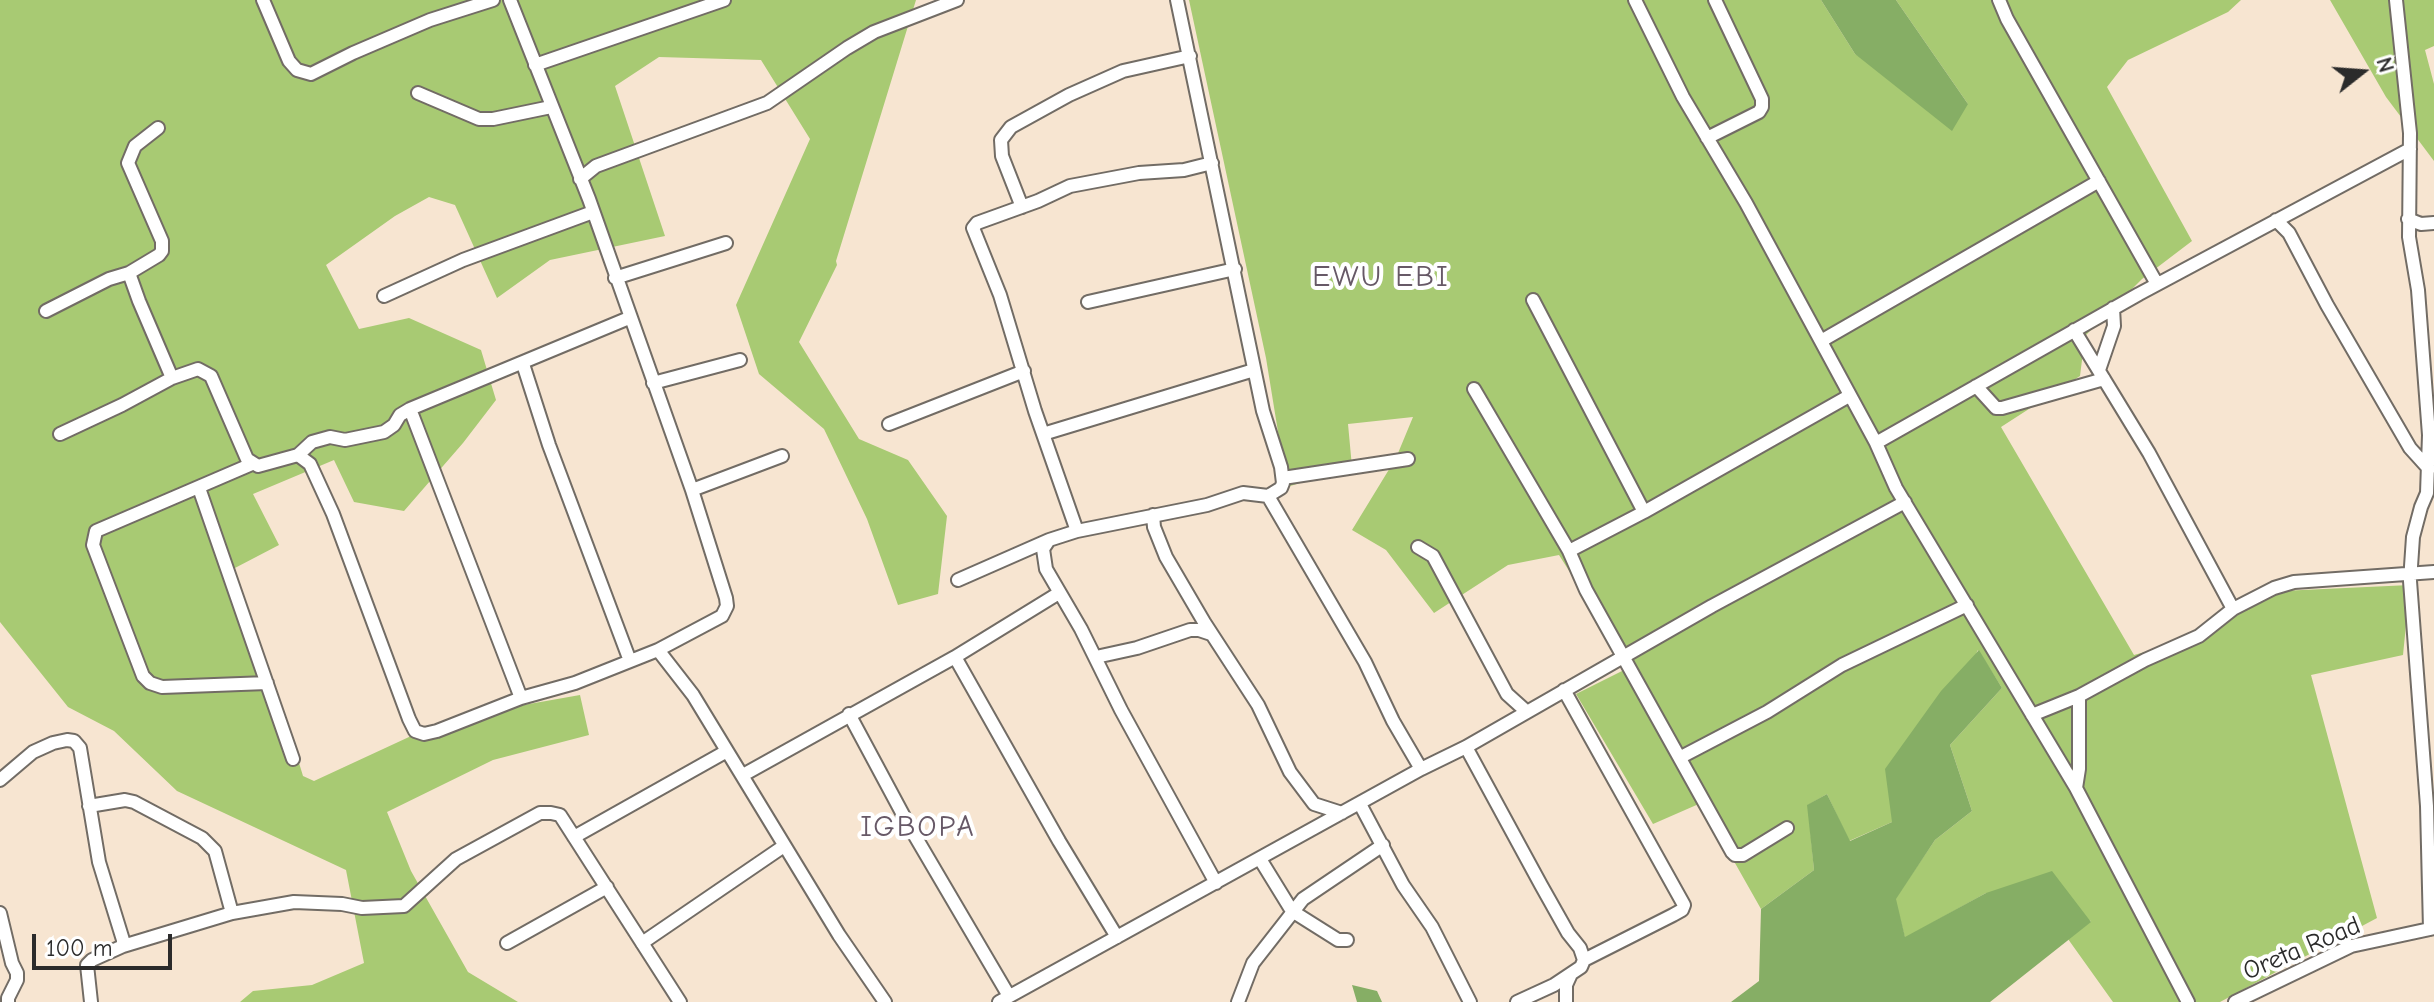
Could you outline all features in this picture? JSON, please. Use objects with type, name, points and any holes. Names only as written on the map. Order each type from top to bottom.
[{"type":"street","points":[[263,0],[289,61],[303,73],[311,74],[430,20],[493,0]]},
{"type":"street","points":[[298,455],[305,458],[318,477],[415,731],[424,734],[437,731],[658,650],[722,616],[727,606],[692,490],[593,212],[510,0]]},
{"type":"street","points":[[535,65],[724,0]]},
{"type":"street","points":[[580,179],[596,166],[767,103],[874,32],[955,0]]},
{"type":"street","points":[[958,580],[1077,531],[1207,505],[1243,493],[1268,496],[1281,488],[1283,478],[1263,411],[1177,0]]},
{"type":"street","points":[[1635,0],[1683,97],[1746,203],[1905,502],[2076,788],[2188,1002]]},
{"type":"street","points":[[1707,138],[1759,112],[1762,107],[1762,99],[1715,0]]},
{"type":"street","points":[[1999,0],[2157,284]]},
{"type":"street","points":[[2396,0],[2418,224],[2411,260],[2428,344],[2432,454],[2427,493],[2413,537],[2410,574],[2427,806],[2432,928]]},
{"type":"street","points":[[1022,207],[1001,148],[1001,140],[1011,127],[1069,95],[1123,71],[1190,56]]},
{"type":"street","points":[[418,93],[479,119],[551,107]]},
{"type":"street","points":[[46,311],[109,279],[129,273],[162,251],[162,241],[128,163],[135,146],[158,128]]},
{"type":"street","points":[[1876,443],[2113,308],[2410,149]]},
{"type":"street","points":[[1077,531],[1000,295],[973,228],[977,223],[1070,186],[1139,173],[1184,170],[1212,163]]},
{"type":"street","points":[[1821,341],[2099,181]]},
{"type":"street","points":[[384,296],[463,260],[593,212]]},
{"type":"street","points":[[2276,220],[2289,233],[2334,319],[2410,448],[2429,469]]},
{"type":"street","points":[[615,278],[726,243]]},
{"type":"street","points":[[1088,302],[1235,269]]},
{"type":"street","points":[[129,273],[172,378]]},
{"type":"street","points":[[1533,300],[1644,512]]},
{"type":"street","points":[[2101,374],[2114,326],[2113,308]]},
{"type":"street","points":[[60,434],[172,378],[198,369],[205,370],[211,376],[244,453],[252,464],[258,466],[298,455],[312,442],[330,437],[345,440],[384,432],[410,409],[629,318]]},
{"type":"street","points":[[2074,330],[2149,453],[2233,609]]},
{"type":"street","points":[[653,383],[740,360]]},
{"type":"street","points":[[523,364],[549,445],[630,661]]},
{"type":"street","points":[[1043,434],[1254,370]]},
{"type":"street","points":[[889,424],[1024,371]]},
{"type":"street","points":[[1976,386],[1996,408],[2002,408],[2101,374]]},
{"type":"street","points":[[1474,389],[1569,551],[1586,590],[1735,855],[1743,855],[1787,828]]},
{"type":"street","points":[[1569,551],[1849,396]]},
{"type":"street","points":[[410,409],[521,698]]},
{"type":"street","points":[[692,490],[782,456]]},
{"type":"street","points":[[1283,478],[1408,459]]},
{"type":"street","points":[[252,464],[96,531],[93,545],[143,676],[150,683],[162,687],[267,683]]},
{"type":"street","points":[[199,488],[293,759]]},
{"type":"street","points":[[1268,496],[1365,662],[1393,721],[1421,769]]},
{"type":"street","points":[[849,714],[1004,999],[1466,747],[1624,656],[1905,502]]},
{"type":"street","points":[[1153,515],[1154,527],[1166,557],[1258,705],[1290,772],[1314,804],[1319,825]]},
{"type":"street","points":[[1049,540],[1043,549],[1046,569],[1216,883]]},
{"type":"street","points":[[1418,547],[1433,556],[1507,694],[1527,712]]},
{"type":"street","points":[[2032,715],[2079,696],[2145,660],[2199,636],[2233,609],[2274,588],[2294,582],[2434,572]]},
{"type":"street","points":[[743,775],[955,657],[1059,593]]},
{"type":"street","points":[[1681,757],[1767,712],[1842,665],[1967,605]]},
{"type":"street","points":[[1096,657],[1137,648],[1190,630],[1214,636]]},
{"type":"street","points":[[658,650],[693,695],[839,935],[885,1002]]},
{"type":"street","points":[[955,657],[1117,937]]},
{"type":"street","points":[[1517,1002],[1554,985],[1581,967],[1584,960],[1673,915],[1684,905],[1564,690]]},
{"type":"street","points":[[2076,788],[2079,696]]},
{"type":"street","points":[[0,780],[33,752],[53,743],[74,741],[80,748],[99,862],[123,946]]},
{"type":"street","points":[[1466,747],[1584,960]]},
{"type":"street","points":[[574,837],[727,751]]},
{"type":"street","points":[[2063,767],[2079,759]]},
{"type":"street","points":[[89,806],[125,800],[134,802],[202,838],[215,851],[232,913]]},
{"type":"street","points":[[1314,804],[1342,813]]},
{"type":"street","points":[[1360,804],[1403,885],[1432,927],[1470,1002]]},
{"type":"street","points":[[91,1002],[87,965],[123,946],[232,913],[294,902],[362,908],[404,906],[456,859],[540,813],[560,815],[680,1002]]},
{"type":"street","points":[[1238,1002],[1253,963],[1292,911],[1316,889],[1383,845]]},
{"type":"street","points":[[642,943],[784,846]]},
{"type":"street","points":[[1260,859],[1292,911],[1338,940],[1347,940]]},
{"type":"street","points":[[507,943],[607,887]]},
{"type":"street","points":[[0,913],[17,973],[8,1002]]},
{"type":"street","name":"Oreta Road","points":[[2235,1002],[2351,946],[2432,928]]},
{"type":"street","points":[[1565,1002],[1566,985],[1571,974]]},
{"type":"street","points":[[1554,985],[1565,1002]]},
{"type":"green space","points":[[0,0],[916,0],[837,265],[799,342],[859,439],[908,460],[947,516],[938,594],[898,605],[867,519],[824,429],[759,374],[736,305],[810,139],[761,60],[659,57],[615,86],[665,236],[550,260],[497,298],[455,205],[429,197],[395,216],[326,265],[359,329],[409,318],[481,350],[496,400],[404,511],[354,502],[334,460],[253,494],[279,545],[233,569],[303,776],[314,781],[450,718],[580,695],[589,735],[493,760],[387,812],[411,871],[468,972],[518,1002],[240,1002],[253,991],[312,985],[364,963],[346,870],[177,791],[114,731],[68,707],[0,622]]},
{"type":"green space","points":[[1189,0],[1821,0],[1855,54],[1968,104],[1896,0],[2241,0],[2228,12],[2128,60],[2107,87],[2192,241],[2142,279],[2085,336],[2080,376],[2001,427],[2134,655],[2198,637],[2281,591],[2410,585],[2403,655],[2311,675],[2377,918],[2220,1002],[2113,1002],[2068,939],[2091,921],[1986,893],[1905,938],[1895,899],[1935,840],[1972,811],[1950,745],[2002,688],[1978,650],[1892,822],[1849,841],[1827,794],[1808,805],[1814,870],[1761,909],[1701,803],[1653,824],[1576,694],[1630,667],[1559,555],[1508,565],[1434,613],[1386,550],[1352,530],[1396,458],[1413,417],[1348,424],[1352,467],[1287,487],[1266,358]]},
{"type":"green space","points":[[1821,0],[1896,0],[1968,104],[1952,131],[1855,54]]},
{"type":"green space","points":[[2330,0],[2434,0],[2434,46],[2425,50],[2434,84],[2434,161],[2386,97]]},
{"type":"green space","points":[[1979,650],[2002,688],[1950,745],[1972,811],[1935,840],[1896,899],[1905,937],[1986,893],[2052,871],[2091,922],[1990,1002],[1731,1002],[1759,981],[1761,909],[1814,870],[1807,805],[1827,794],[1850,841],[1892,822],[1885,769],[1941,691]]},
{"type":"green space","points":[[1352,985],[1377,991],[1382,1002],[1357,1002]]},
{"type":"district","name":"EWU EBI","points":[[1381,278]]},
{"type":"district","name":"IGBOPA","points":[[918,828]]}]
